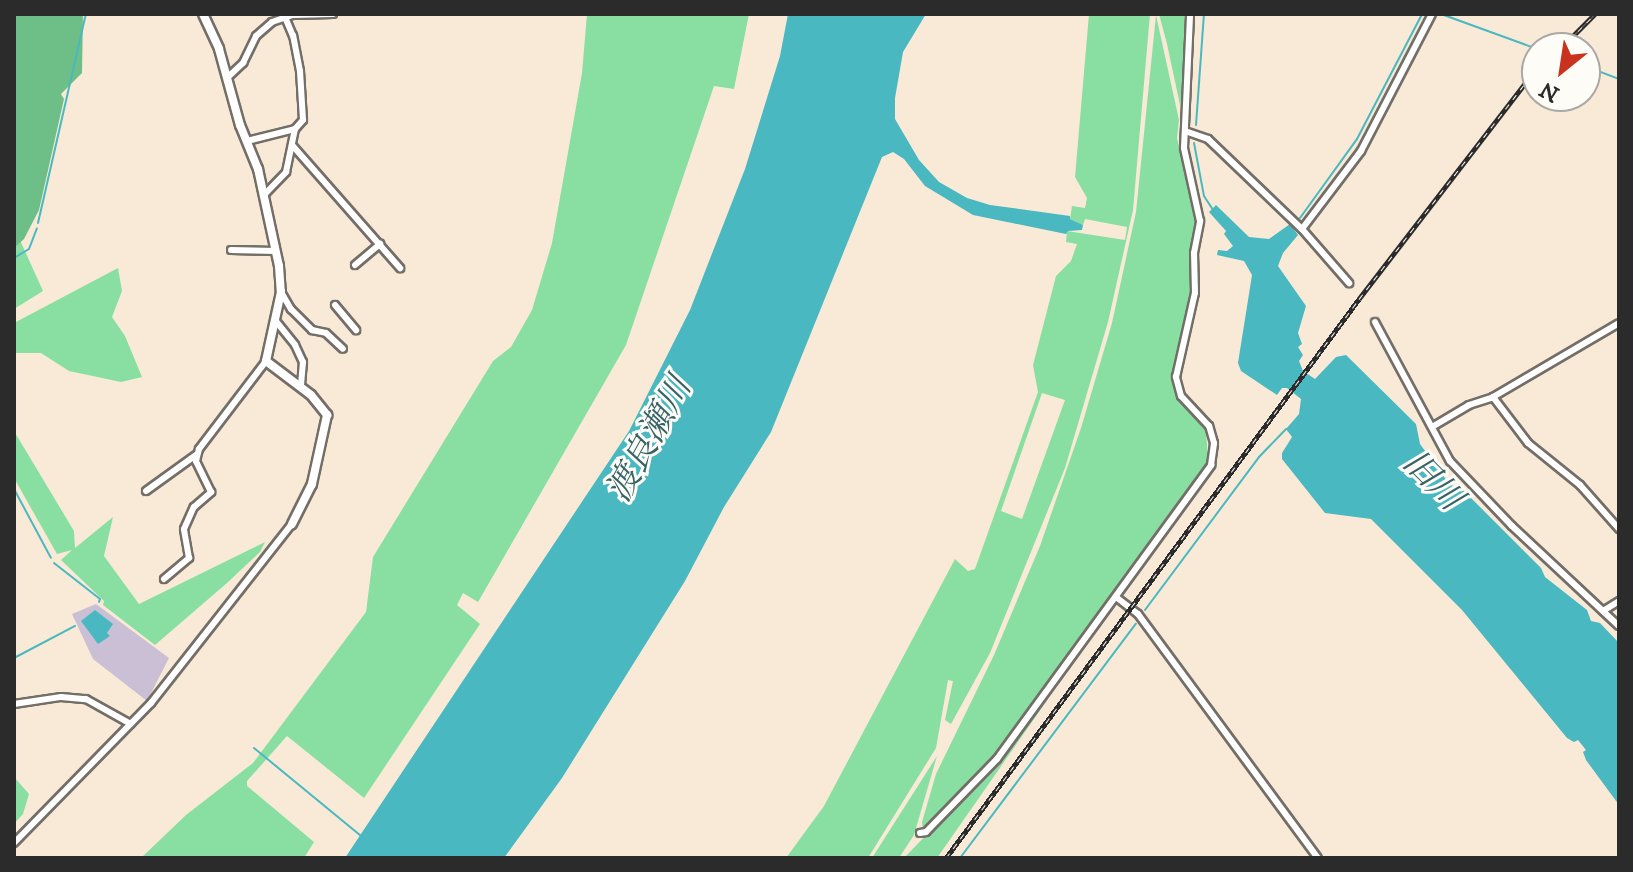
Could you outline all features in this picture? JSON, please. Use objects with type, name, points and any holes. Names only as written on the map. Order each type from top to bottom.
[{"type":"street","points":[[146,491],[196,455],[208,433],[266,361],[281,292],[264,195],[228,77],[203,14]]},
{"type":"street","points":[[267,14],[272,22]]},
{"type":"street","points":[[228,77],[243,63],[256,36],[272,22],[285,17],[333,14]]},
{"type":"street","points":[[920,833],[926,832],[997,759],[1194,492],[1213,458],[1214,443],[1209,426],[1181,396],[1176,377],[1195,293],[1194,253],[1200,221],[1184,148],[1190,14]]},
{"type":"street","points":[[1302,229],[1361,151],[1431,15]]},
{"type":"street","points":[[264,195],[286,172],[295,129],[305,114],[293,36],[285,17]]},
{"type":"street","points":[[247,141],[295,129]]},
{"type":"street","points":[[1185,131],[1208,139],[1302,229],[1349,283]]},
{"type":"street","points":[[292,145],[400,268]]},
{"type":"street","points":[[355,265],[380,244]]},
{"type":"street","points":[[231,250],[276,251]]},
{"type":"street","points":[[281,292],[291,309],[312,330],[326,333],[343,349]]},
{"type":"street","points":[[335,305],[356,330]]},
{"type":"street","points":[[275,320],[295,345],[303,362],[301,387]]},
{"type":"street","points":[[1375,322],[1443,449],[1466,479],[1619,626]]},
{"type":"street","points":[[1432,427],[1469,405],[1493,397],[1619,323]]},
{"type":"street","points":[[14,843],[131,724],[222,616],[292,524],[312,484],[327,415],[319,402],[266,361]]},
{"type":"street","points":[[1493,397],[1528,443],[1580,485],[1619,529]]},
{"type":"street","points":[[164,579],[189,558],[184,529],[194,507],[211,492],[199,470],[196,455]]},
{"type":"street","points":[[1116,597],[1138,614],[1318,858]]},
{"type":"street","points":[[1603,611],[1619,601]]},
{"type":"street","points":[[14,704],[61,697],[86,699],[131,724]]},
{"type":"shaded area","points":[[96,604],[169,658],[147,701],[93,659],[72,614]]},
{"type":"green space","points":[[14,14],[83,14],[82,73],[61,94],[64,99],[39,210],[24,239],[14,248]]},
{"type":"green space","points":[[587,14],[749,14],[734,89],[714,86],[626,345],[478,602],[463,593],[457,605],[480,624],[364,798],[287,736],[247,781],[247,786],[314,842],[304,858],[141,858],[186,815],[253,763],[366,612],[373,557],[493,361],[511,347],[532,310],[552,243],[582,73]]},
{"type":"green space","points":[[1089,14],[1150,14],[1133,210],[1108,322],[1065,468],[990,653],[951,724],[945,720],[953,681],[948,680],[936,748],[868,858],[786,858],[824,806],[955,559],[968,571],[975,569],[1038,392],[1033,365],[1056,276],[1071,261],[1077,244],[1066,242],[1067,231],[1125,240],[1127,227],[1085,219],[1083,225],[1070,219],[1072,206],[1085,208],[1087,198],[1075,177]],"holes":[[[1042,393],[1065,400],[1022,519],[1001,511]]]},
{"type":"green space","points":[[1159,14],[1189,14],[1183,119],[1167,44]]},
{"type":"green space","points":[[1156,15],[1179,120],[1177,138],[1196,220],[1190,251],[1191,299],[1172,376],[1177,398],[1195,413],[1206,429],[1208,461],[1198,480],[999,751],[923,831],[922,822],[936,774],[994,655],[1040,546],[1081,428],[1112,323],[1136,212]]},
{"type":"green space","points":[[14,227],[43,291],[14,309]]},
{"type":"green space","points":[[118,268],[122,291],[112,317],[125,336],[142,377],[121,382],[69,371],[41,353],[14,353],[14,323]]},
{"type":"green space","points":[[14,431],[74,531],[75,548],[113,517],[104,556],[139,604],[265,542],[260,552],[227,583],[155,645],[103,605],[104,601],[61,560],[72,550],[57,554],[14,478]]},
{"type":"green space","points":[[1048,699],[937,858],[904,858],[1001,758]]},
{"type":"green space","points":[[937,756],[914,835],[899,858],[872,858]]},
{"type":"green space","points":[[14,777],[29,794],[23,814],[14,824]]},
{"type":"water","name":"渡良瀬川","points":[[788,14],[926,14],[903,52],[895,98],[895,119],[919,160],[939,182],[967,198],[990,205],[1070,216],[1070,219],[1083,225],[1082,230],[1068,231],[1066,234],[973,215],[925,186],[904,159],[893,152],[882,157],[771,432],[724,507],[685,581],[562,778],[504,858],[345,858],[629,431],[690,310],[745,169],[780,56]]},
{"type":"water","name":"旧川","points":[[1216,205],[1249,237],[1269,239],[1290,224],[1298,235],[1283,253],[1278,266],[1306,306],[1298,333],[1302,344],[1298,347],[1303,355],[1299,361],[1303,371],[1315,379],[1336,357],[1346,355],[1416,424],[1420,444],[1450,485],[1461,488],[1541,568],[1545,577],[1587,610],[1591,621],[1600,623],[1619,643],[1619,805],[1586,760],[1583,752],[1586,750],[1578,740],[1574,742],[1567,738],[1462,610],[1371,519],[1325,513],[1282,459],[1282,453],[1292,437],[1286,429],[1299,414],[1301,399],[1287,388],[1282,388],[1277,395],[1241,371],[1238,363],[1252,275],[1244,261],[1217,255],[1218,250],[1227,251],[1233,246],[1224,234],[1226,231],[1209,212]]},
{"type":"water","points":[[95,610],[113,624],[107,633],[110,636],[98,644],[81,621]]},
{"type":"waterway","points":[[38,223],[86,14]]},
{"type":"waterway","points":[[1196,125],[1204,14]]},
{"type":"waterway","points":[[1300,218],[1357,139],[1422,14]]},
{"type":"waterway","points":[[1441,14],[1521,43]]},
{"type":"waterway","points":[[1601,72],[1619,79]]},
{"type":"waterway","points":[[1194,143],[1204,196],[1213,210]]},
{"type":"waterway","points":[[14,258],[29,249],[37,228]]},
{"type":"waterway","points":[[1145,610],[1259,457],[1286,429]]},
{"type":"waterway","points":[[14,489],[51,558]]},
{"type":"waterway","points":[[54,563],[100,599],[99,602]]},
{"type":"waterway","points":[[960,858],[1136,624]]},
{"type":"waterway","points":[[14,658],[75,626]]},
{"type":"waterway","points":[[254,748],[361,836]]},
{"type":"railway","points":[[1577,32],[1595,14]]},
{"type":"railway","points":[[946,858],[1359,299],[1521,89]]}]
